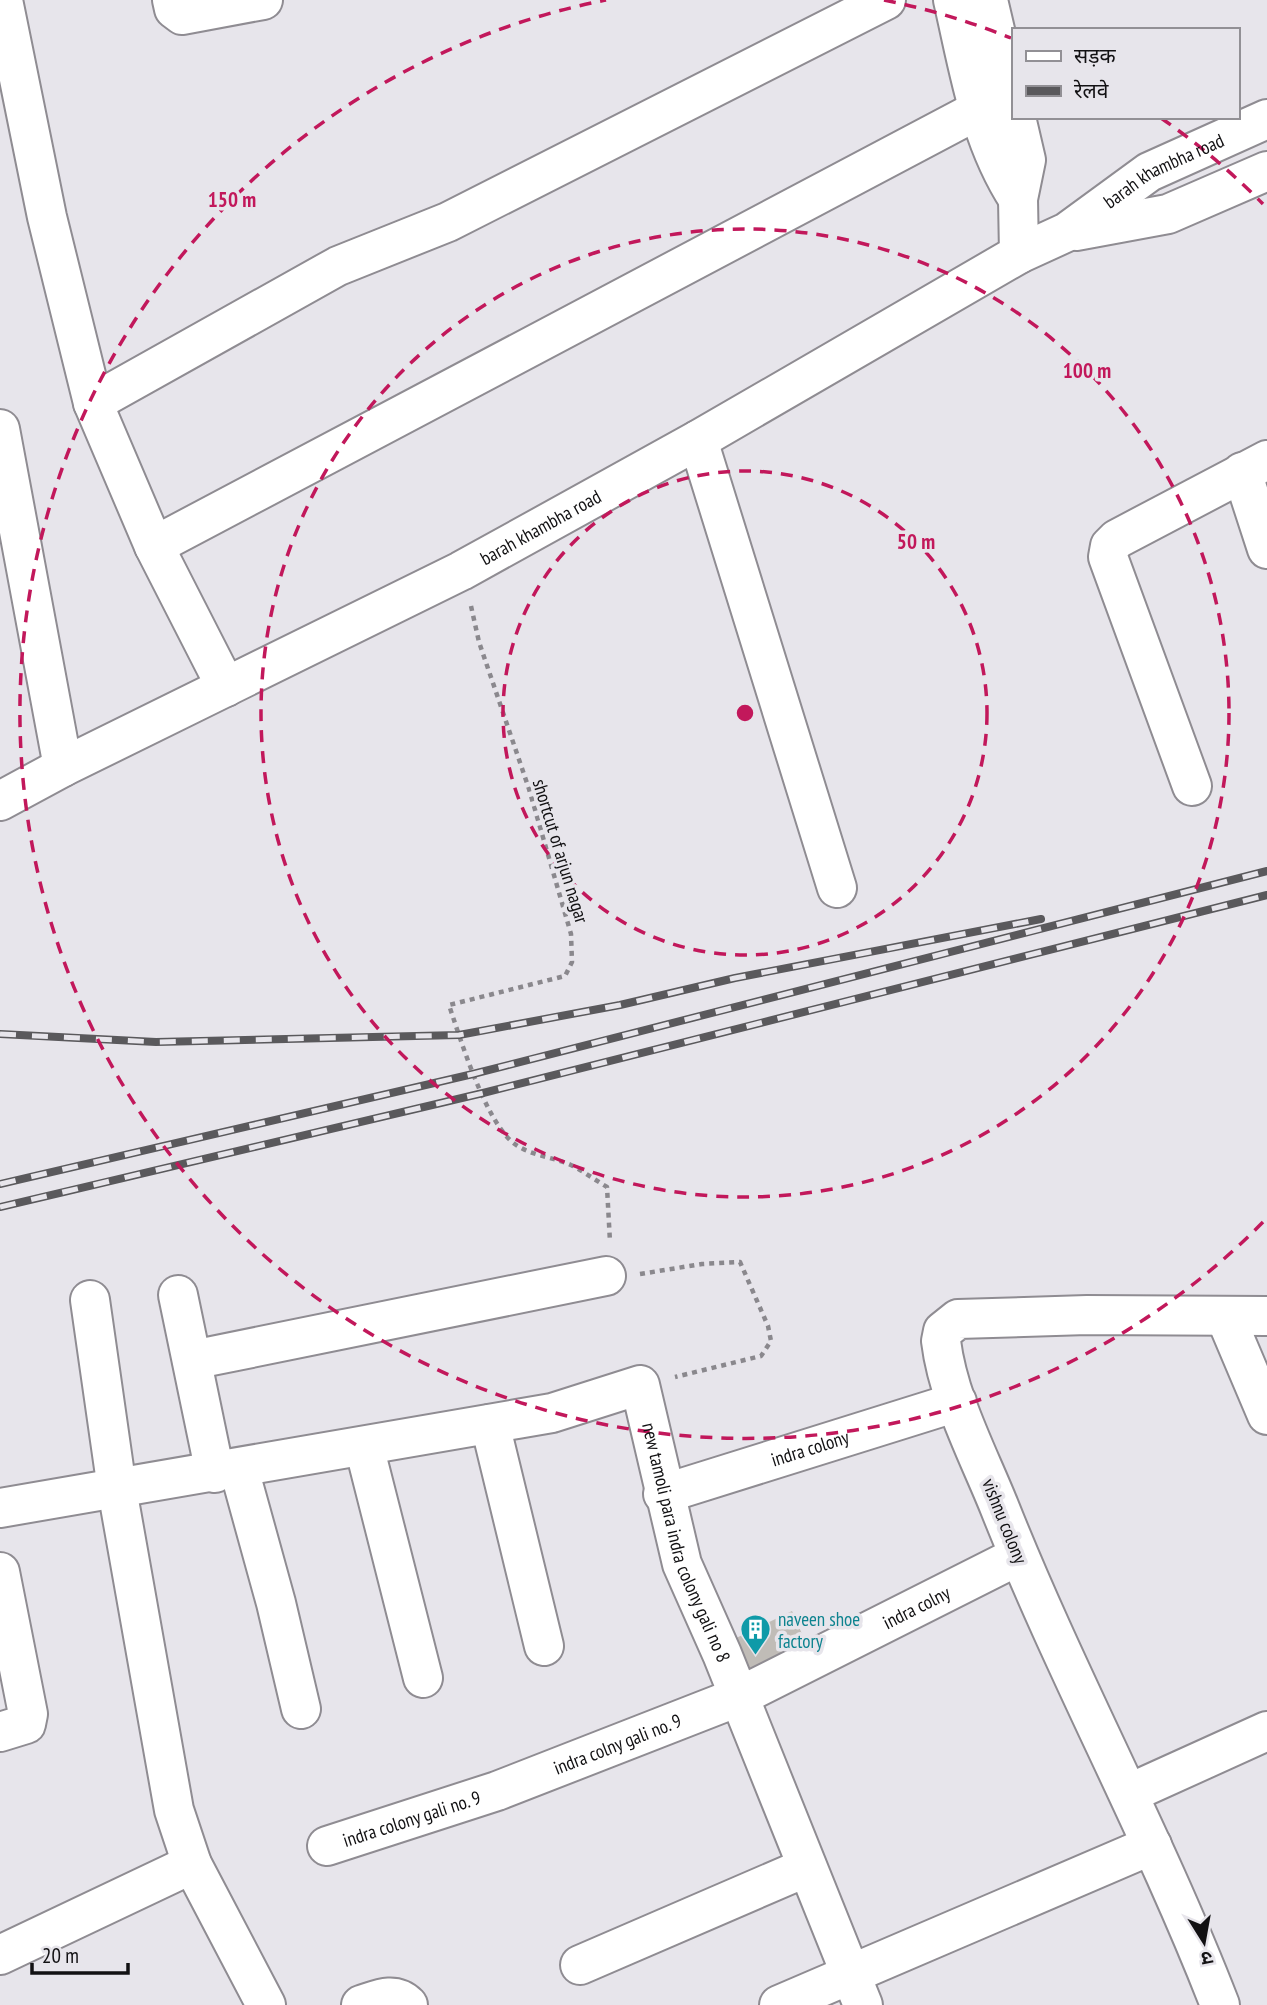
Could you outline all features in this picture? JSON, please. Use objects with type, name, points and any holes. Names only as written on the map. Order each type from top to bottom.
[{"type":"street","points":[[3,0],[47,217],[93,403],[154,546],[226,687]]},
{"type":"street","points":[[172,0],[174,9],[182,15],[263,0]]},
{"type":"street","points":[[93,403],[338,266],[448,222],[886,0]]},
{"type":"street","points":[[953,0],[996,108]]},
{"type":"street","points":[[988,0],[998,168],[1018,199]]},
{"type":"street","points":[[154,546],[996,108]]},
{"type":"street","points":[[1016,119],[1026,160],[1018,199],[1019,254]]},
{"type":"street","name":"barah khambha road","points":[[0,801],[63,767],[460,571],[698,440],[1019,254],[1067,232],[1149,172],[1267,119]]},
{"type":"street","name":"barah khambha road","points":[[1067,232],[1168,214],[1267,171]]},
{"type":"street","points":[[0,429],[63,767]]},
{"type":"street","points":[[698,440],[837,888]]},
{"type":"street","points":[[1192,786],[1108,557],[1110,546],[1117,539],[1255,466],[1267,549]]},
{"type":"street","points":[[192,1360],[606,1276]]},
{"type":"street","points":[[178,1295],[192,1360],[227,1471],[276,1603],[301,1709]]},
{"type":"street","points":[[90,1300],[117,1489],[174,1810],[192,1864],[267,2005]]},
{"type":"street","name":"vishnu colony","points":[[1220,2005],[1130,1793],[1018,1556],[957,1402],[941,1341],[943,1331],[958,1319],[1087,1315],[1267,1316]]},
{"type":"street","points":[[1224,1316],[1267,1415]]},
{"type":"street","points":[[0,1508],[552,1413],[640,1385]]},
{"type":"street","name":"new tamoli para indra colony gali no 8","points":[[640,1385],[663,1494],[682,1564],[856,1991]]},
{"type":"street","name":"indra colony","points":[[663,1494],[957,1402]]},
{"type":"street","points":[[491,1424],[544,1646]]},
{"type":"street","points":[[364,1446],[423,1678]]},
{"type":"street","name":"indra colny","points":[[738,1697],[1018,1556]]},
{"type":"street","points":[[0,1572],[28,1714],[26,1724],[0,1732]]},
{"type":"street","name":"indra colny gali no. 9","points":[[497,1791],[738,1697]]},
{"type":"street","points":[[1130,1793],[1267,1731]]},
{"type":"street","name":"indra colony gali no. 9","points":[[327,1846],[497,1791]]},
{"type":"street","points":[[779,2005],[856,1991],[1152,1845]]},
{"type":"street","points":[[0,1955],[192,1864]]},
{"type":"street","points":[[580,1965],[807,1867]]},
{"type":"street","points":[[361,2005],[387,1997],[401,1998],[408,2005]]},
{"type":"path","name":"shortcut of arjun nagar","points":[[460,571],[479,642],[529,789],[571,934],[572,962],[565,976],[449,1005],[473,1074],[494,1119],[512,1141],[535,1154],[570,1164],[607,1187],[612,1231],[606,1276]]},
{"type":"path","points":[[606,1276],[740,1262],[768,1326],[771,1341],[761,1356],[640,1385]]},
{"type":"building","name":"naveen shoe factory","points":[[792,1611],[805,1641],[743,1673],[730,1641]]},
{"type":"railway","points":[[0,1184],[473,1074],[1267,871]]},
{"type":"railway","points":[[0,1207],[483,1093],[1267,895]]},
{"type":"railway","points":[[0,1034],[156,1042],[459,1035],[1041,919]]},
{"type":"place","name":"naveen shoe factory","points":[[755,1657]]}]
